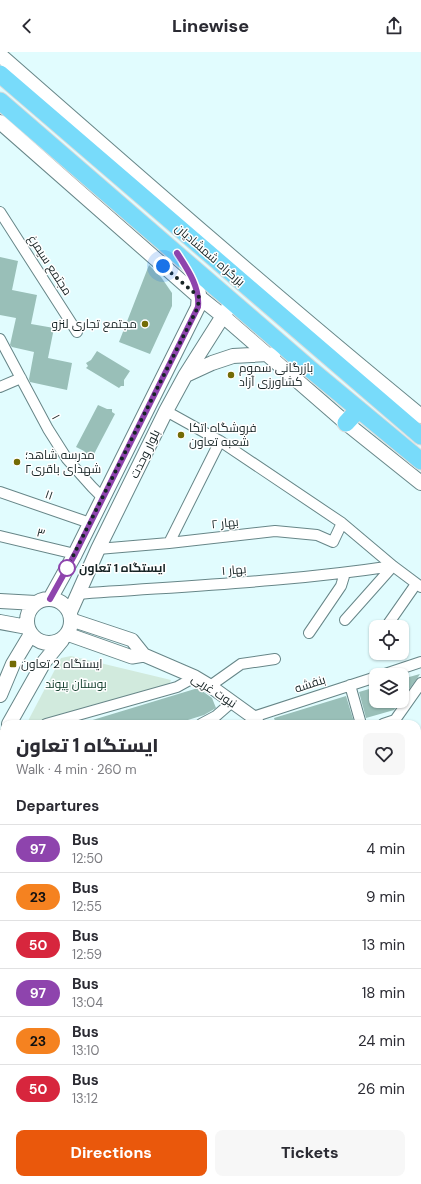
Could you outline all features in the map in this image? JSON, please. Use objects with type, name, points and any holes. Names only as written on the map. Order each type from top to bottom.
[{"type":"highway","name":"بزرگراه شمشادیان","points":[[0,74],[421,436]]},
{"type":"highway","name":"بزرگراه شمشادیان","points":[[0,100],[38,145],[177,253],[358,410],[421,461]]},
{"type":"highway","points":[[346,423],[358,410]]},
{"type":"main road","points":[[0,55],[190,222],[340,350],[421,416]]},
{"type":"main road","points":[[2,128],[38,145],[199,297],[268,354],[346,423],[421,483]]},
{"type":"main road","points":[[190,222],[193,241],[210,239]]},
{"type":"main road","points":[[177,253],[190,274],[199,297]]},
{"type":"main road","name":"بلوار وحدت","points":[[50,599],[75,554],[193,318],[198,307],[199,297]]},
{"type":"main road","name":"بلوار وحدت","points":[[71,616],[77,594],[166,411],[185,376],[232,301]]},
{"type":"main road","points":[[193,318],[203,314],[209,315],[213,324],[212,332]]},
{"type":"main road","points":[[185,376],[212,363],[233,356],[268,354],[310,369]]},
{"type":"main road","points":[[12,720],[44,662],[65,637],[71,627],[71,616],[62,603],[50,599],[42,600],[36,603],[29,612],[27,622],[29,631],[35,639],[49,644],[56,643],[65,637]]},
{"type":"main road","points":[[0,601],[36,603]]},
{"type":"main road","points":[[0,622],[29,631]]},
{"type":"main road","points":[[0,695],[29,631]]},
{"type":"street","name":"مجتمع سیمرغ","points":[[0,212],[77,332]]},
{"type":"street","name":"۱","points":[[0,339],[48,429],[67,459],[103,498]]},
{"type":"street","points":[[0,387],[21,378]]},
{"type":"street","points":[[166,411],[220,441],[342,523],[418,585],[391,620]]},
{"type":"street","points":[[170,543],[220,441]]},
{"type":"street","name":"۱۱","points":[[0,492],[90,523]]},
{"type":"street","name":"بهار ۲","points":[[98,549],[170,543],[275,531],[317,535],[333,542],[342,523]]},
{"type":"street","name":"۳","points":[[0,536],[75,554]]},
{"type":"street","points":[[346,620],[393,566]]},
{"type":"street","name":"بهار ۱","points":[[77,594],[205,586],[345,573],[393,566]]},
{"type":"street","points":[[309,633],[341,586],[345,573]]},
{"type":"street","name":"نبوت غربی","points":[[71,616],[132,640],[144,655],[195,677],[210,686],[255,720]]},
{"type":"street","name":"نبوت غربی","points":[[65,637],[132,657],[144,655]]},
{"type":"street","points":[[210,686],[241,664],[275,659]]},
{"type":"street","points":[[403,668],[421,662]]},
{"type":"street","points":[[60,720],[178,687],[195,677]]},
{"type":"street","name":"بنفشه","points":[[255,720],[369,679]]},
{"type":"street","points":[[395,720],[421,683]]},
{"type":"street","points":[[350,685],[360,720]]},
{"type":"street","points":[[208,720],[216,716],[232,702]]},
{"type":"green space","name":"بوستان پیوند","points":[[71,656],[171,680],[169,685],[48,720],[29,720],[61,658]]},
{"type":"building","points":[[0,257],[18,261],[12,290],[37,295],[31,324],[54,328],[48,358],[72,363],[67,390],[30,382],[29,379],[34,352],[12,347],[10,345],[16,318],[0,315]]},
{"type":"building","name":"مجتمع تجاری لنزو","points":[[149,265],[161,277],[172,293],[172,306],[150,354],[119,342]]},
{"type":"building","points":[[97,351],[130,371],[124,380],[124,386],[119,388],[86,368],[88,366],[86,363],[91,360]]},
{"type":"building","points":[[98,405],[107,409],[112,409],[112,412],[115,414],[93,456],[90,454],[87,456],[84,451],[76,447]]},
{"type":"building","points":[[420,674],[409,689],[409,677]]},
{"type":"building","points":[[198,688],[212,698],[216,708],[204,715],[188,720],[93,720]]},
{"type":"building","points":[[369,689],[369,708],[395,708],[394,710],[366,718],[359,692]]},
{"type":"building","points":[[346,696],[353,720],[275,720],[274,718]]},
{"type":"bus line","name":"97","points":[[50,599],[75,554],[198,307],[199,294],[190,274],[177,253]]},
{"type":"place","name":"مجتمع تجاری لنزو","points":[[145,324]]},
{"type":"place","name":"بازرگانی سموم کشاورزی آزاد","points":[[231,375]]},
{"type":"place","name":"فروشگاه اتکا شعبه تعاون","points":[[181,435]]},
{"type":"place","name":"مدرسه شاهد؛ شهدای باقری۲","points":[[17,462]]},
{"type":"place","name":"ایستگاه 1 تعاون","points":[[67,568]]},
{"type":"place","name":"ایستگاه 2 تعاون","points":[[13,664]]},
{"type":"route","points":[[67,568],[198,307],[199,297],[163,266]]}]
